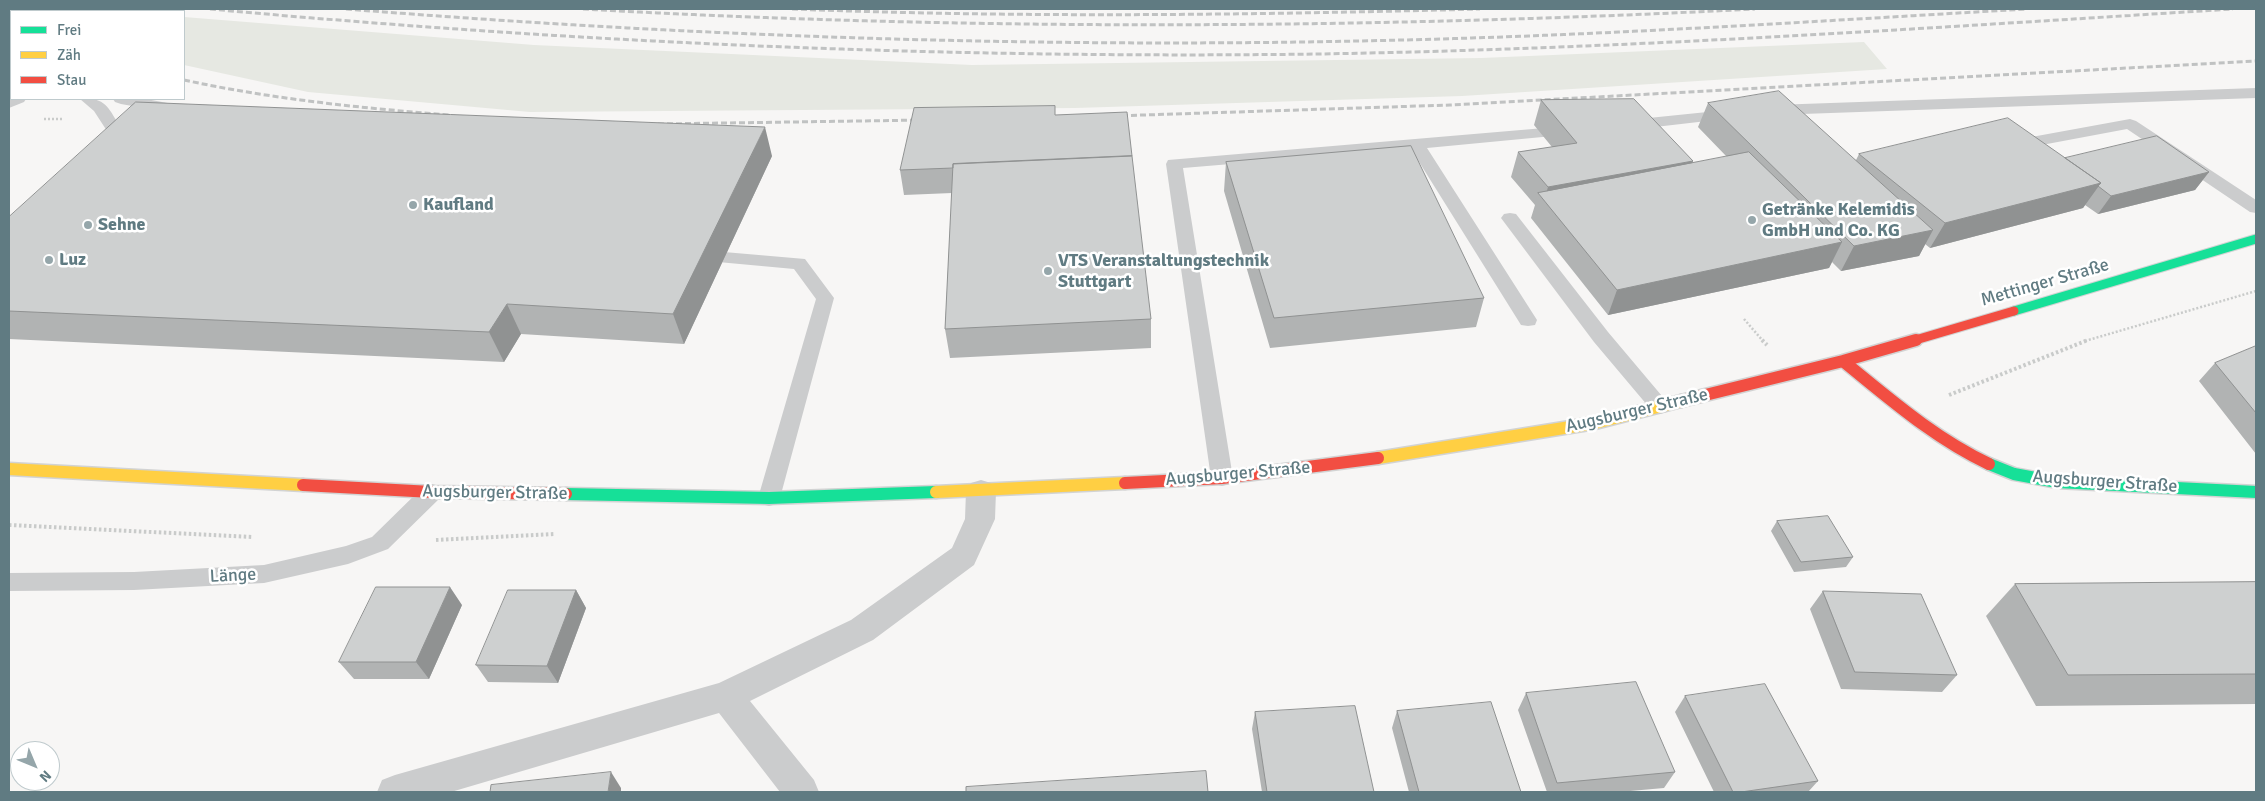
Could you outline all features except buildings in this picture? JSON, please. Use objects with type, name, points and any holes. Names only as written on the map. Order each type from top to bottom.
[{"type":"street","name":"Mettinger Straße","points":[[1844,360],[2256,239]]},
{"type":"street","name":"Augsburger Straße","points":[[9,469],[432,492],[769,498],[981,491],[1222,478],[1338,464],[1569,429],[1844,360],[1904,410],[1963,453],[2014,474],[2057,482],[2256,492]]},
{"type":"street","points":[[395,792],[726,696],[862,630],[963,556],[980,519],[981,491]]},
{"type":"street","points":[[726,696],[801,792]]},
{"type":"lane","points":[[1759,111],[2256,94]]},
{"type":"lane","points":[[89,100],[100,108],[110,124]]},
{"type":"lane","points":[[126,100],[190,112]]},
{"type":"lane","points":[[1611,127],[1739,114]]},
{"type":"lane","points":[[2013,146],[2130,124],[2256,208]]},
{"type":"lane","points":[[1222,478],[1174,164],[1582,130]]},
{"type":"lane","points":[[1416,144],[1528,320]]},
{"type":"lane","points":[[1510,218],[1601,337],[1660,407]]},
{"type":"lane","points":[[724,258],[799,263],[825,298],[769,498]]},
{"type":"lane","name":"Länge","points":[[9,582],[134,581],[264,574],[348,555],[380,543],[432,492]]},
{"type":"path","points":[[40,119],[110,124]]},
{"type":"path","points":[[1904,410],[1961,391],[2097,336],[2256,291]]},
{"type":"shaded area","points":[[9,9],[102,10],[10,10],[9,14]]},
{"type":"shaded area","points":[[185,17],[534,45],[972,65],[1481,58],[1864,42],[1887,69],[1462,96],[1075,108],[530,112],[308,92],[185,65]]},
{"type":"railway","points":[[210,9],[487,31],[764,46],[902,51],[1179,55],[1318,54],[1547,48],[2233,9]]},
{"type":"railway","points":[[346,9],[478,19],[742,33],[1006,42],[1138,43],[1402,40],[1559,35],[2027,9]]},
{"type":"railway","points":[[583,9],[876,21],[1169,25],[1462,21],[1755,9]]},
{"type":"railway","points":[[792,9],[1050,15],[1308,13],[1480,9]]},
{"type":"railway","points":[[1113,116],[1450,105],[2256,61]]},
{"type":"railway","points":[[185,80],[316,102],[450,115]]},
{"type":"railway","points":[[658,124],[925,120]]},
{"type":"traffic: fast","points":[[2014,311],[2256,239]]},
{"type":"traffic: fast","points":[[1989,464],[2014,474],[2057,482],[2256,492]]},
{"type":"traffic: fast","points":[[566,494],[769,498],[936,492]]},
{"type":"traffic: slow","points":[[1378,458],[1595,423],[1681,401]]},
{"type":"traffic: slow","points":[[9,469],[303,485]]},
{"type":"traffic: slow","points":[[936,492],[1125,483]]},
{"type":"traffic: jam","points":[[1681,401],[1843,361],[2014,311]]},
{"type":"traffic: jam","points":[[1843,361],[1931,431],[1989,464]]},
{"type":"traffic: jam","points":[[1125,483],[1222,478],[1378,458]]},
{"type":"traffic: jam","points":[[303,485],[432,492],[566,494]]},
{"type":"place","name":"Kaufland","points":[[413,205]]},
{"type":"place","name":"Getränke Kelemidis GmbH und Co. KG","points":[[1752,220]]},
{"type":"place","name":"Sehne","points":[[88,225]]},
{"type":"place","name":"Luz","points":[[49,260]]},
{"type":"place","name":"VTS Veranstaltungstechnik Stuttgart","points":[[1048,271]]}]
